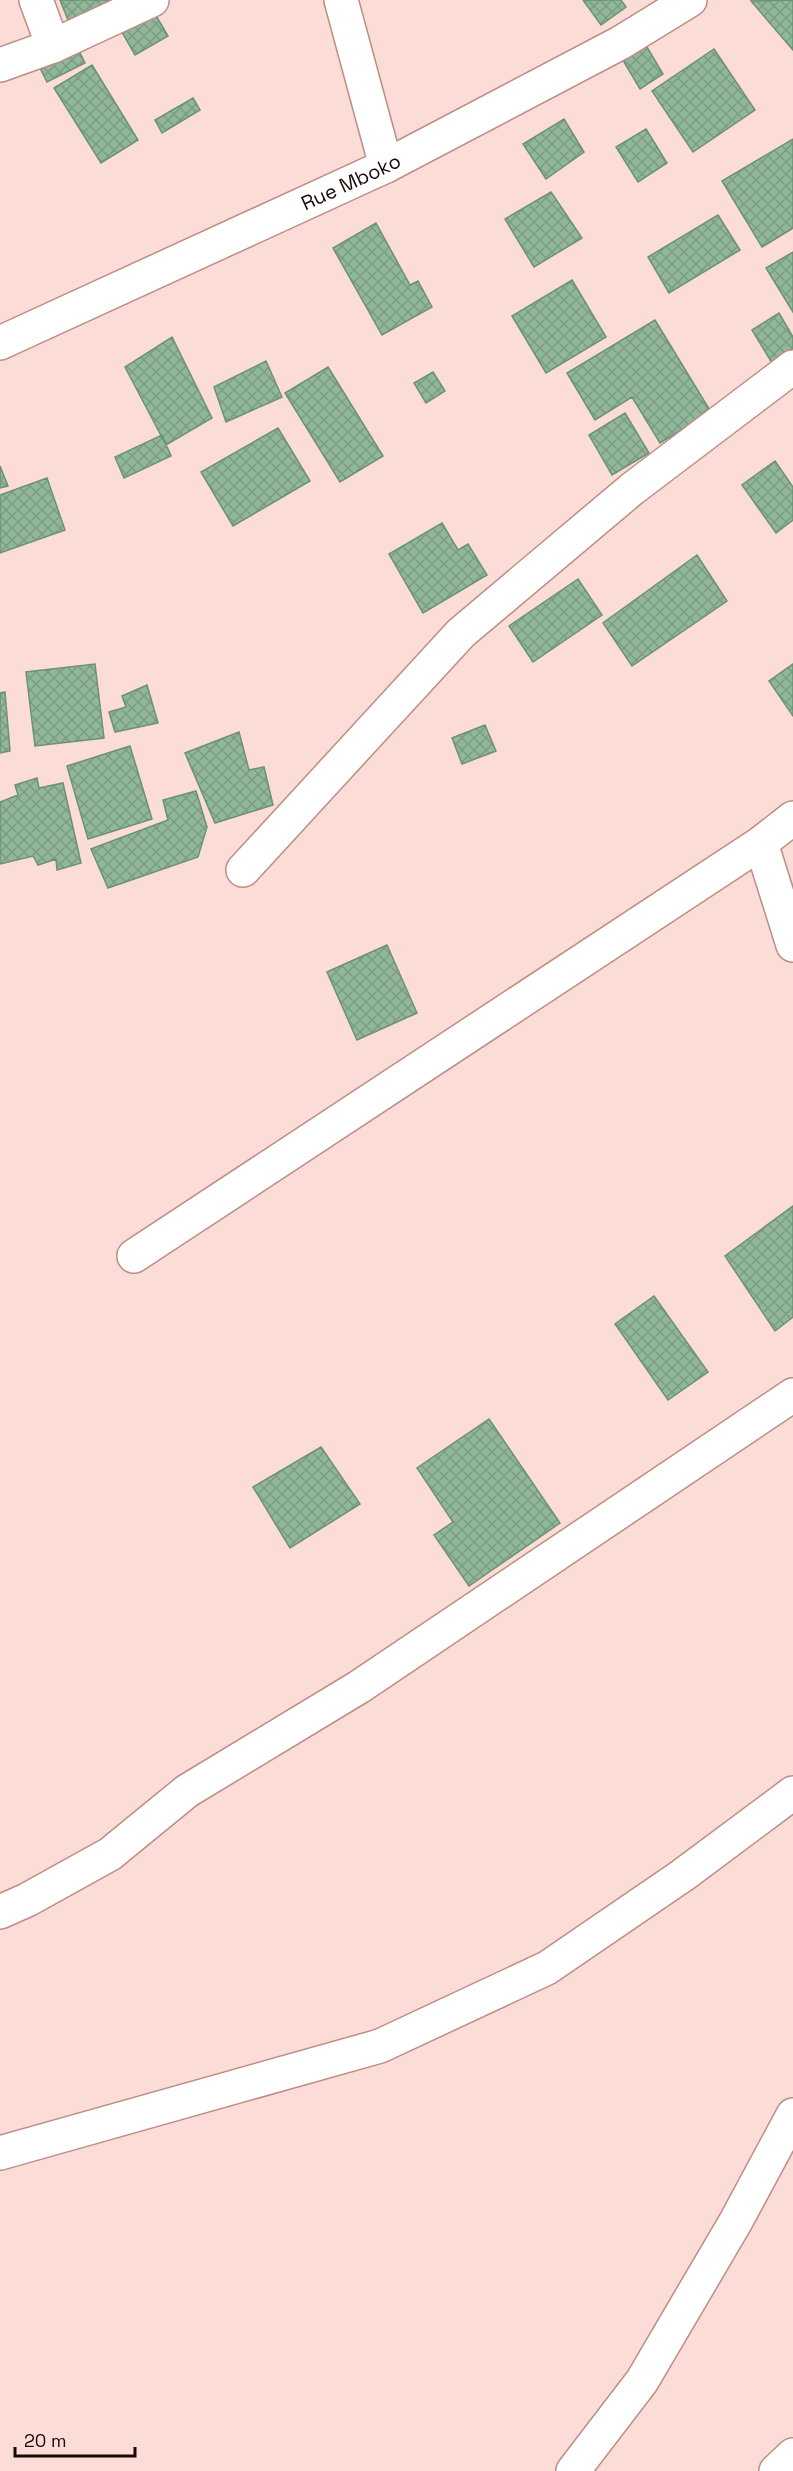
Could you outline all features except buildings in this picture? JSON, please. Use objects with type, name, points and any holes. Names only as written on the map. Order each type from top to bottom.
[{"type":"street","points":[[36,0],[52,46]]},
{"type":"street","points":[[0,65],[52,46],[152,0]]},
{"type":"street","points":[[341,0],[386,166]]},
{"type":"street","name":"Rue Mboko","points":[[0,343],[386,166],[620,43],[690,0]]},
{"type":"street","points":[[243,870],[461,633],[632,489],[793,368]]},
{"type":"street","points":[[134,1256],[761,843],[793,818]]},
{"type":"street","points":[[761,843],[793,945]]},
{"type":"street","points":[[0,1912],[27,1900],[110,1854],[187,1791],[359,1687],[793,1395]]},
{"type":"street","points":[[0,2153],[380,2046],[546,1968],[683,1875],[793,1793]]},
{"type":"street","points":[[573,2471],[642,2382],[736,2222],[793,2115]]},
{"type":"street","points":[[776,2471],[793,2455]]}]
